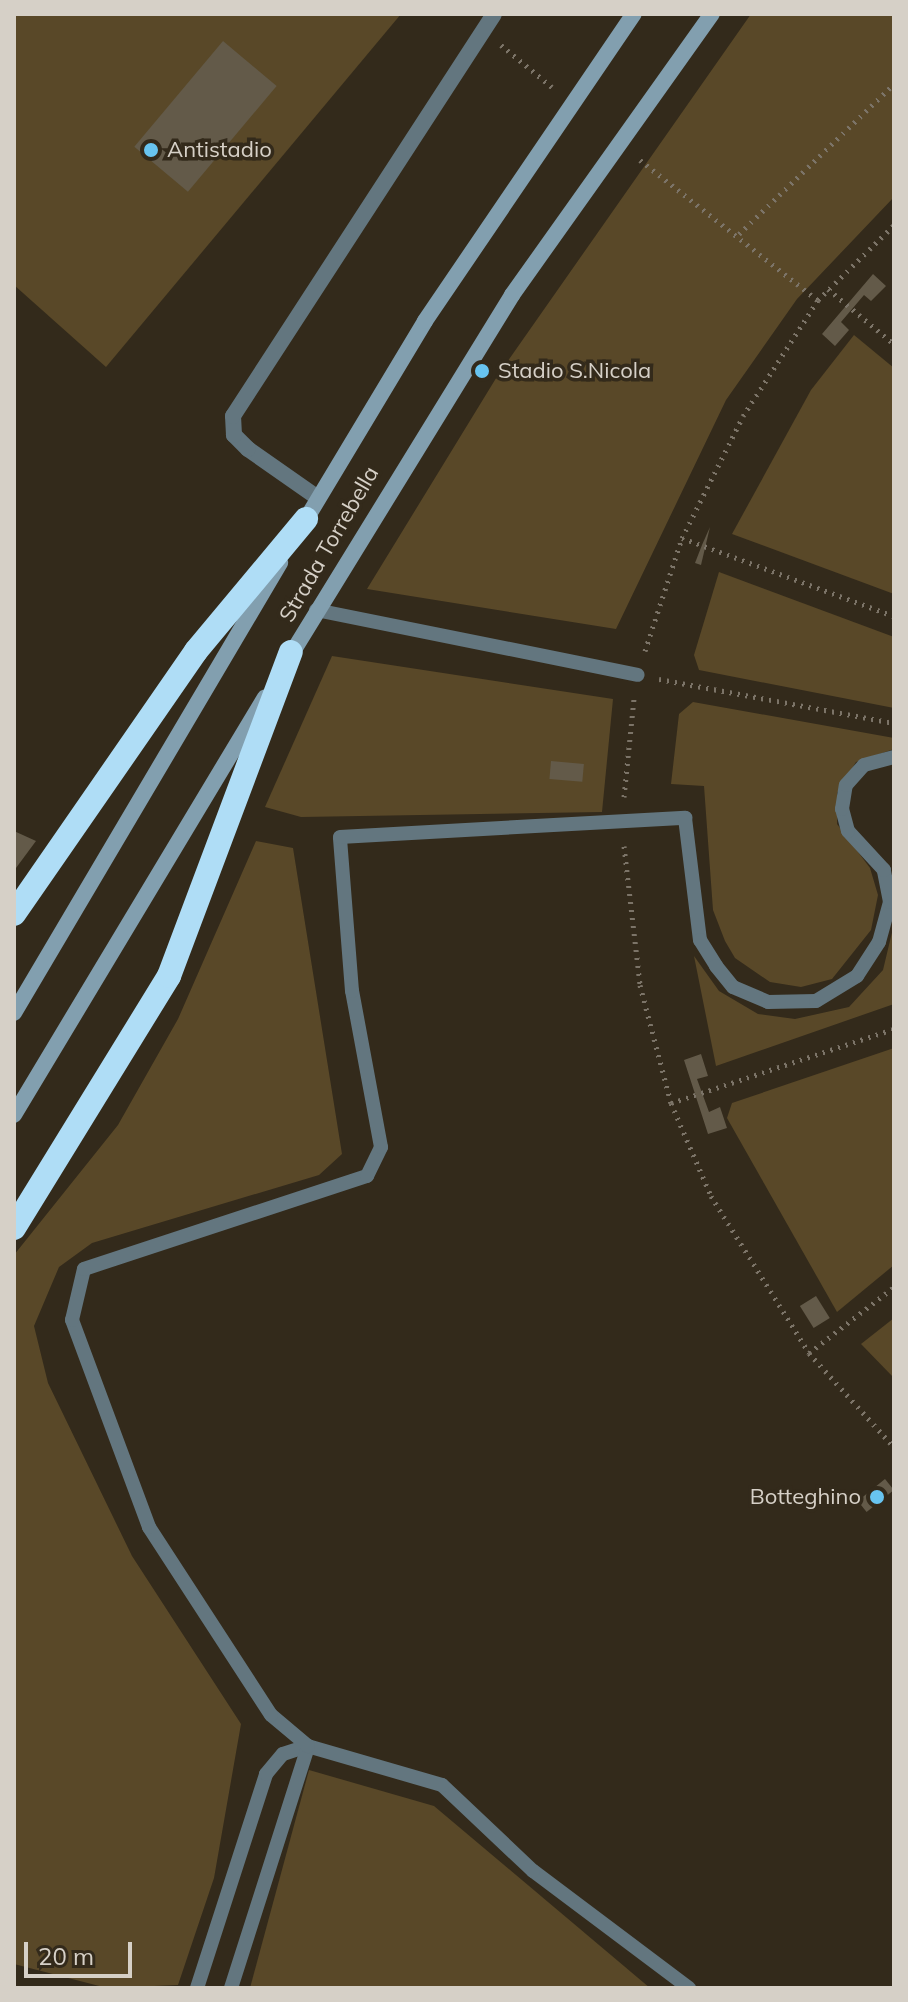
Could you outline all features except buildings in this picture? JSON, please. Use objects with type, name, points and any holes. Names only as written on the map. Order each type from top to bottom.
[{"type":"highway","points":[[14,914],[196,651],[312,508]]},
{"type":"highway","points":[[14,1228],[169,976],[291,652]]},
{"type":"main road","name":"Strada Torrebella","points":[[14,1013],[425,321],[634,14]]},
{"type":"main road","name":"Strada Torrebella","points":[[14,1115],[316,610],[512,295],[712,14]]},
{"type":"street","points":[[312,508],[234,435],[233,416],[494,14]]},
{"type":"lane","points":[[316,610],[637,675]]},
{"type":"lane","points":[[689,1988],[533,1871],[442,1785],[308,1746],[271,1715],[149,1527],[72,1320],[84,1269],[367,1176],[381,1147],[352,991],[340,837],[621,818],[685,818],[700,940],[733,987],[768,1002],[816,1001],[857,976],[879,942],[890,902],[884,870],[848,831],[842,809],[846,785],[864,765],[894,757]]},
{"type":"lane","points":[[197,1988],[266,1774],[283,1754],[308,1746]]},
{"type":"lane","points":[[231,1988],[308,1746]]},
{"type":"path","points":[[739,234],[894,84]]},
{"type":"path","points":[[894,225],[828,289],[743,416],[682,538],[637,675],[621,818],[640,985],[671,1103],[711,1196],[809,1353],[894,1447]]},
{"type":"path","points":[[828,289],[894,344]]},
{"type":"path","points":[[682,538],[894,616]]},
{"type":"path","points":[[637,675],[894,723]]},
{"type":"path","points":[[671,1103],[894,1029]]},
{"type":"path","points":[[809,1353],[894,1287]]},
{"type":"shaded area","name":"Antistadio","points":[[14,14],[401,14],[106,367],[14,285]]},
{"type":"shaded area","points":[[751,14],[894,14],[894,197],[797,299],[726,400],[616,629],[367,589],[498,375]]},
{"type":"shaded area","points":[[854,335],[894,368],[894,594],[732,534],[811,390]]},
{"type":"shaded area","points":[[719,572],[894,637],[894,708],[699,670],[694,655]]},
{"type":"shaded area","points":[[332,656],[613,699],[602,812],[301,817],[265,807]]},
{"type":"shaded area","points":[[693,702],[894,738],[894,749],[856,762],[837,793],[837,824],[870,868],[878,895],[871,930],[832,979],[801,987],[770,982],[735,958],[725,941],[713,910],[704,786],[671,784],[679,714]]},
{"type":"shaded area","points":[[256,841],[293,848],[342,1154],[319,1175],[92,1243],[59,1267],[34,1326],[48,1383],[132,1556],[241,1724],[214,1878],[178,1985],[107,1988],[14,1964],[14,1255],[118,1125],[178,1019]]},
{"type":"shaded area","points":[[894,924],[894,1004],[716,1066],[694,956],[719,991],[758,1014],[795,1019],[849,1007],[883,970]]},
{"type":"shaded area","points":[[894,1048],[894,1265],[837,1312],[727,1118],[732,1103]]},
{"type":"shaded area","points":[[894,1318],[894,1378],[861,1344]]},
{"type":"shaded area","points":[[309,1770],[434,1806],[650,1988],[250,1988]]},
{"type":"place","name":"Antistadio","points":[[151,150]]},
{"type":"place","name":"Stadio S.Nicola","points":[[482,371]]},
{"type":"place","name":"Botteghino","points":[[877,1497]]}]
